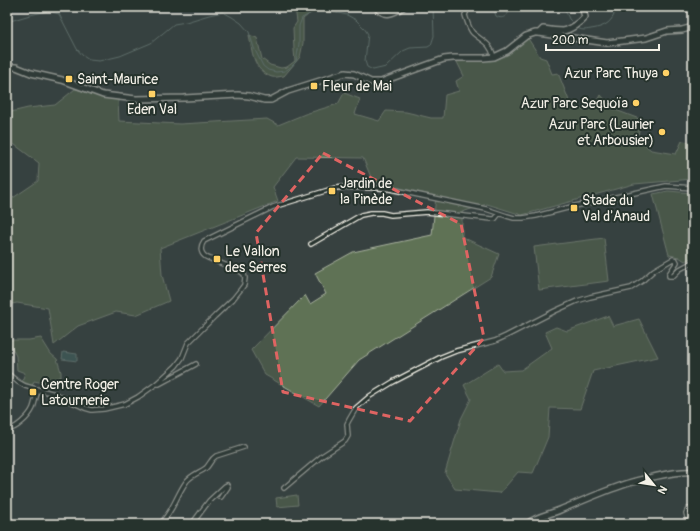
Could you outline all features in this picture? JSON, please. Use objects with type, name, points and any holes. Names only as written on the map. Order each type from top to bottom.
[{"type":"street","points":[[376,7],[383,13],[392,14],[403,7]]},
{"type":"street","points":[[539,33],[543,29],[563,31],[572,27],[585,17],[583,10],[580,7]]},
{"type":"street","points":[[468,8],[465,15],[470,29],[489,45],[494,56]]},
{"type":"street","points":[[7,67],[16,67],[31,73],[62,80],[96,93],[119,97],[136,99],[238,95],[264,100],[275,98],[288,92],[345,73],[354,74],[371,82],[381,82],[444,59],[484,58],[494,56],[508,51],[526,36],[531,34],[539,33],[607,43],[646,38],[667,31],[693,28]]},
{"type":"street","points":[[7,373],[25,386],[55,394],[92,410],[116,407],[138,397],[156,384],[180,362],[188,343],[233,299],[244,285],[244,274],[240,271],[203,256],[201,248],[204,241],[273,207],[335,188],[348,186],[390,189],[486,209],[514,218],[536,216],[666,186],[693,188]]},
{"type":"street","points":[[311,244],[362,215],[372,213],[390,214],[427,212],[492,219],[495,219],[499,214]]},
{"type":"street","points":[[284,488],[322,456],[345,441],[348,436],[347,424],[356,408],[370,396],[393,382],[456,351],[506,336],[577,301],[590,296],[631,288],[654,270],[673,259],[677,262],[669,274],[671,277],[680,269],[693,262]]},
{"type":"street","points":[[156,384],[159,384],[196,364]]},
{"type":"street","points":[[7,430],[16,427],[31,412],[38,390]]},
{"type":"street","points":[[160,524],[171,510],[186,480],[206,468],[216,456],[244,447]]},
{"type":"street","points":[[527,524],[538,516],[559,511],[600,493],[626,484],[671,473],[693,472]]},
{"type":"street","points":[[192,524],[209,501],[227,485],[228,487],[221,497]]},
{"type":"street","points":[[693,509],[688,509],[686,513],[686,515],[693,521]]},
{"type":"street","points":[[661,524],[678,524]]},
{"type":"highlighted area","points":[[323,153],[461,224],[484,338],[410,421],[283,392],[256,233]]},
{"type":"green space","points":[[295,7],[339,8],[338,13],[313,11],[303,19],[303,43],[300,57],[284,76],[272,77],[261,70],[254,60],[249,35],[257,38],[262,59],[270,65],[281,68],[287,67],[295,61],[293,28],[297,22]]},
{"type":"green space","points":[[527,37],[540,57],[546,59],[552,74],[558,73],[570,103],[583,110],[597,103],[601,95],[613,109],[642,120],[637,138],[651,150],[676,154],[682,141],[693,142],[693,179],[634,184],[522,215],[487,204],[462,212],[462,237],[499,254],[491,277],[359,360],[319,406],[265,375],[251,350],[305,295],[310,304],[326,294],[315,273],[353,252],[432,235],[436,196],[373,182],[363,158],[296,157],[273,187],[278,201],[160,248],[162,275],[169,301],[136,315],[116,312],[78,326],[54,345],[48,308],[17,303],[7,305],[7,202],[38,181],[39,163],[7,139],[7,113],[28,108],[55,105],[75,89],[118,100],[119,121],[180,124],[267,119],[278,125],[305,114],[338,104],[344,93],[360,99],[355,114],[379,121],[386,111],[406,112],[431,118],[443,118],[445,95],[459,91],[456,81],[464,76],[456,60],[486,60],[500,57],[515,49]]},
{"type":"green space","points":[[668,191],[693,193],[693,257],[685,261],[679,257],[669,255],[653,194]]},
{"type":"green space","points":[[604,238],[609,281],[539,290],[534,247]]},
{"type":"green space","points":[[608,316],[613,326],[639,319],[658,357],[593,371],[580,409],[550,408],[548,437],[533,473],[518,472],[500,493],[455,489],[445,473],[461,419],[471,399],[464,385],[498,364],[503,371],[521,370],[552,348],[545,332],[556,327],[567,331]]},
{"type":"green space","points":[[41,338],[51,354],[57,359],[61,377],[44,383],[34,381],[32,386],[22,381],[25,373],[17,370],[16,356],[8,340],[29,340]]},
{"type":"green space","points":[[297,495],[298,505],[277,507],[276,498]]},
{"type":"water","points":[[63,352],[77,354],[77,361],[62,359]]},
{"type":"waterway","points":[[7,22],[48,11],[59,14],[77,49],[89,60],[99,61],[120,56],[151,43],[174,24],[223,12],[241,23],[249,32],[254,48],[263,66],[268,70],[276,72],[285,71],[296,62],[299,44],[299,26],[302,18],[317,10],[325,10],[347,15],[356,20],[364,28],[368,34],[365,61],[367,67],[373,70],[386,67],[403,51],[410,48],[428,47],[431,45],[434,36],[433,7]]},
{"type":"waterway","points":[[493,7],[496,16],[501,18],[504,17],[512,7]]},
{"type":"waterway","points":[[564,7],[569,19],[574,24]]},
{"type":"waterway","points":[[576,27],[585,30],[605,25],[611,20],[616,7]]},
{"type":"waterway","points":[[681,7],[690,13],[693,12]]},
{"type":"place","name":"Azur Parc Thuya","points":[[666,73]]},
{"type":"place","name":"Saint-Maurice","points":[[69,79]]},
{"type":"place","name":"Fleur de Mai","points":[[314,86]]},
{"type":"place","name":"Eden Val","points":[[152,94]]},
{"type":"place","name":"Azur Parc Sequoïa","points":[[636,103]]},
{"type":"place","name":"Azur Parc (Laurier et Arbousier)","points":[[662,132]]},
{"type":"place","name":"Jardin de la Pinède","points":[[332,191]]},
{"type":"place","name":"Stade du Val d'Anaud","points":[[574,208]]},
{"type":"place","name":"Le Vallon des Serres","points":[[217,259]]},
{"type":"place","name":"Centre Roger Latournerie","points":[[33,392]]}]
